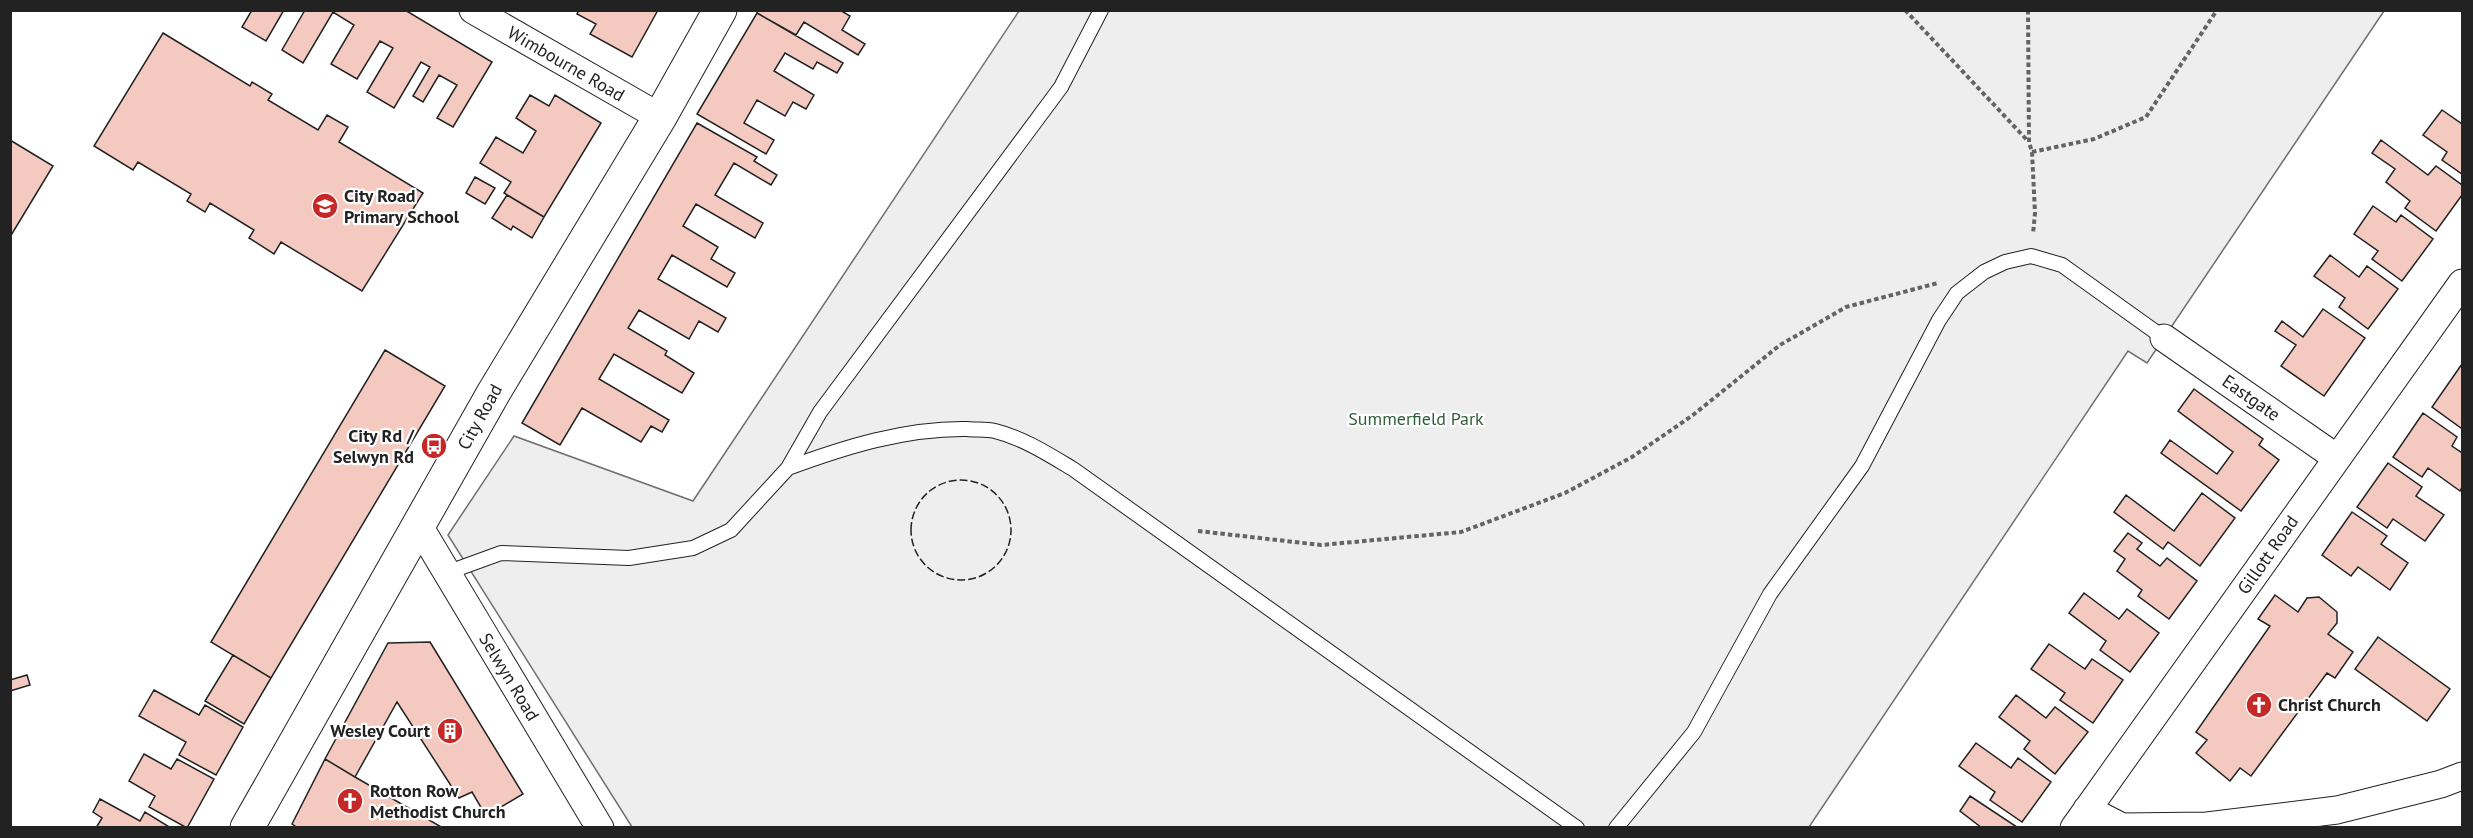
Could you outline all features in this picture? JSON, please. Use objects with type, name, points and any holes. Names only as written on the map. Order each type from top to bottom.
[{"type":"main road","name":"City Road","points":[[247,828],[494,392],[660,117],[720,10]]},
{"type":"street","name":"Wimbourne Road","points":[[473,10],[660,117]]},
{"type":"street","name":"Gillott Road","points":[[2080,818],[2463,283]]},
{"type":"street","name":"Eastgate","points":[[2164,338],[2337,458]]},
{"type":"street","name":"Selwyn Road","points":[[419,526],[600,828]]},
{"type":"street","points":[[2080,818],[2122,827],[2207,826],[2337,810],[2463,776]]},
{"type":"lane","points":[[446,573],[501,553],[629,558],[693,548],[731,530],[788,468],[820,412],[1060,87],[1101,10]]},
{"type":"lane","points":[[1616,828],[1694,732],[1770,594],[1863,466],[1938,320],[1957,293],[1984,272],[2005,262],[2031,256],[2062,265],[2164,338]]},
{"type":"lane","points":[[788,468],[834,451],[902,434],[945,429],[992,430],[1020,439],[1047,453],[1152,525],[1577,828]]},
{"type":"path","points":[[1905,10],[2029,142]]},
{"type":"path","points":[[2028,10],[2029,142],[2032,152],[2034,213],[2031,256]]},
{"type":"path","points":[[2032,152],[2094,139],[2146,117],[2217,10]]},
{"type":"path","points":[[1152,525],[1321,545],[1461,532],[1565,494],[1632,457],[1693,415],[1780,345],[1846,307],[1984,272]]},
{"type":"green space","name":"Summerfield Park","points":[[1019,11],[2384,11],[2147,363],[2128,351],[1809,827],[632,827],[448,535],[514,436],[693,501]]},
{"type":"building","points":[[252,10],[284,10],[266,41],[242,27]]},
{"type":"building","points":[[305,10],[405,10],[492,62],[453,127],[437,118],[457,85],[439,75],[423,102],[413,96],[430,67],[421,62],[394,108],[367,92],[393,48],[380,41],[357,79],[331,64],[354,25],[333,12],[303,63],[282,50]]},
{"type":"building","points":[[579,10],[658,10],[632,57],[590,34],[596,24],[577,14]]},
{"type":"building","points":[[758,10],[840,10],[850,16],[842,30],[865,44],[858,55],[804,22],[796,35],[757,13]]},
{"type":"building","points":[[757,13],[843,63],[837,73],[817,62],[813,69],[785,53],[774,71],[814,95],[806,109],[793,102],[785,116],[757,100],[744,123],[774,140],[766,154],[697,114]]},
{"type":"building","points":[[163,33],[250,86],[252,82],[272,94],[268,100],[318,130],[327,115],[348,127],[339,142],[423,193],[362,291],[281,242],[274,254],[249,238],[254,230],[210,203],[205,212],[187,201],[191,194],[138,162],[133,170],[94,146]]},
{"type":"building","points":[[530,95],[549,106],[555,95],[601,123],[544,217],[504,193],[511,182],[480,163],[496,137],[523,153],[536,131],[516,118]]},
{"type":"building","points":[[2442,110],[2462,124],[2462,174],[2442,160],[2447,152],[2423,135]]},
{"type":"building","points":[[697,123],[757,157],[754,161],[777,175],[771,185],[734,163],[715,195],[763,223],[755,238],[696,204],[683,226],[718,247],[711,259],[735,273],[727,287],[672,255],[658,279],[726,318],[718,332],[699,321],[689,339],[639,310],[628,328],[667,351],[665,355],[694,373],[682,393],[614,354],[599,379],[669,420],[662,432],[651,426],[641,442],[582,408],[560,445],[522,423]]},
{"type":"building","points":[[10,140],[53,166],[10,237]]},
{"type":"building","points":[[2381,140],[2428,175],[2436,166],[2462,185],[2462,195],[2436,231],[2405,208],[2410,201],[2386,182],[2395,169],[2372,153]]},
{"type":"building","points":[[475,177],[495,188],[485,204],[466,193]]},
{"type":"building","points":[[507,195],[544,217],[532,238],[513,226],[511,230],[492,218]]},
{"type":"building","points":[[2373,206],[2396,222],[2401,215],[2433,239],[2402,281],[2372,259],[2378,251],[2354,234]]},
{"type":"building","points":[[2330,255],[2359,277],[2367,266],[2398,289],[2368,329],[2339,307],[2345,298],[2314,276]]},
{"type":"building","points":[[2323,309],[2365,338],[2324,396],[2281,366],[2296,345],[2275,331],[2282,321],[2303,337]]},
{"type":"building","points":[[385,350],[445,386],[271,678],[211,642]]},
{"type":"building","points":[[2462,364],[2462,427],[2461,428],[2432,407]]},
{"type":"building","points":[[2194,389],[2263,439],[2259,445],[2279,460],[2241,511],[2161,453],[2170,440],[2217,474],[2233,452],[2178,411]]},
{"type":"building","points":[[2423,413],[2457,437],[2452,446],[2462,453],[2460,491],[2428,468],[2422,477],[2393,457]]},
{"type":"building","points":[[2388,463],[2422,487],[2416,496],[2444,515],[2425,541],[2393,519],[2387,528],[2357,507]]},
{"type":"building","points":[[2202,493],[2235,518],[2200,566],[2168,542],[2163,549],[2114,512],[2126,495],[2174,531]]},
{"type":"building","points":[[2352,512],[2387,536],[2381,544],[2408,563],[2390,590],[2358,567],[2351,576],[2322,555]]},
{"type":"building","points":[[2128,533],[2142,543],[2137,549],[2160,566],[2167,558],[2197,581],[2169,619],[2138,596],[2142,590],[2117,571],[2125,559],[2114,551]]},
{"type":"building","points":[[2084,593],[2119,619],[2127,609],[2159,633],[2130,672],[2100,650],[2106,641],[2069,613]]},
{"type":"building","name":"Christ Church","points":[[2275,595],[2298,612],[2307,598],[2319,597],[2337,612],[2337,623],[2328,634],[2353,652],[2335,678],[2327,673],[2251,776],[2240,768],[2230,781],[2196,753],[2207,740],[2196,732],[2270,626],[2258,619]]},
{"type":"building","points":[[2378,637],[2450,689],[2427,721],[2355,669]]},
{"type":"building","name":"Wesley Court","points":[[430,642],[523,794],[486,816],[472,792],[459,798],[397,702],[355,777],[325,759],[388,643]]},
{"type":"building","points":[[2049,644],[2085,669],[2092,659],[2123,680],[2093,723],[2060,700],[2065,693],[2031,669]]},
{"type":"building","points":[[233,655],[271,678],[244,724],[205,701]]},
{"type":"building","points":[[27,675],[30,685],[10,691],[10,680]]},
{"type":"building","points":[[154,690],[199,715],[205,705],[243,727],[216,775],[179,755],[186,742],[139,716]]},
{"type":"building","points":[[2016,695],[2046,718],[2055,707],[2088,732],[2055,774],[2024,749],[2030,741],[1999,717]]},
{"type":"building","points":[[1976,743],[2011,768],[2018,758],[2051,782],[2022,822],[1990,800],[1995,792],[1959,766]]},
{"type":"building","points":[[144,754],[171,769],[177,759],[214,779],[187,828],[149,807],[155,796],[129,781]]},
{"type":"building","name":"Rotton Row Methodist Church","points":[[325,759],[443,828],[298,828],[292,824]]},
{"type":"building","points":[[1970,796],[2017,827],[1982,828],[1960,811]]},
{"type":"building","points":[[100,799],[140,821],[145,812],[171,828],[96,828],[102,818],[93,812]]},
{"type":"fence","points":[[961,480],[980,483],[997,494],[1008,511],[1011,530],[1008,549],[997,566],[980,577],[961,580],[942,577],[925,566],[914,549],[911,530],[914,511],[925,494],[942,483],[961,480]]},
{"type":"place","name":"City Road Primary School","points":[[325,206]]},
{"type":"place","name":"City Rd / Selwyn Rd","points":[[434,446]]},
{"type":"place","name":"Christ Church","points":[[2259,705]]},
{"type":"place","name":"Wesley Court","points":[[450,731]]},
{"type":"place","name":"Rotton Row Methodist Church","points":[[350,801]]}]
